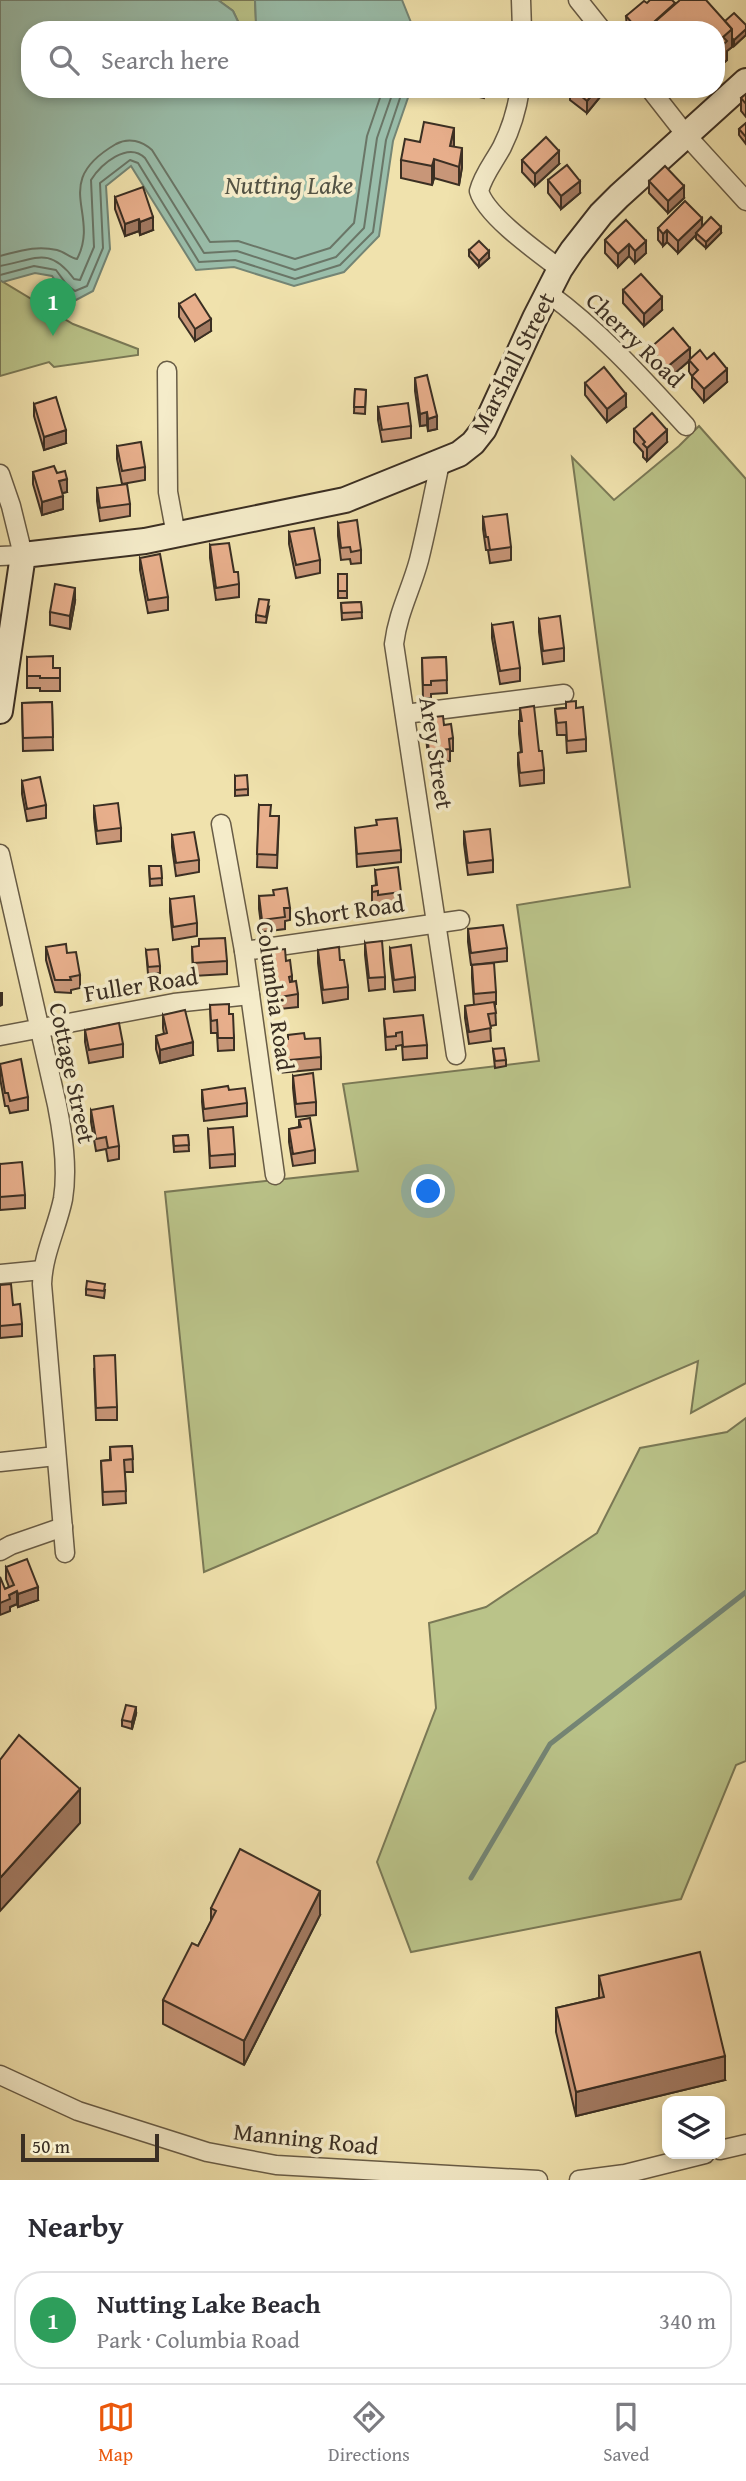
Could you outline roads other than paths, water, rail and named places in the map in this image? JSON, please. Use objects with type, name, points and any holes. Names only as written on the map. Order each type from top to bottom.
[{"type":"street","points":[[521,0],[522,21]]},
{"type":"street","points":[[578,0],[595,21]]},
{"type":"street","name":"Marshall Street","points":[[12,556],[118,545],[345,500],[459,454],[473,443],[484,429],[560,269],[601,214],[746,81]]},
{"type":"street","points":[[519,98],[504,143],[479,191],[485,205],[522,240],[560,269]]},
{"type":"street","points":[[657,98],[686,135],[746,201]]},
{"type":"street","name":"Cherry Road","points":[[548,293],[581,319],[629,364],[686,426]]},
{"type":"street","points":[[167,371],[168,492],[176,535]]},
{"type":"street","name":"Arey Street","points":[[440,463],[418,564],[396,625],[396,661],[456,1055]]},
{"type":"street","points":[[0,474],[11,506],[12,556],[0,710]]},
{"type":"street","points":[[405,714],[565,694]]},
{"type":"street","name":"Columbia Road","points":[[221,824],[244,951],[275,1175]]},
{"type":"street","name":"Cottage Street","points":[[0,854],[57,1105],[65,1162],[63,1198],[42,1270],[65,1553]]},
{"type":"street","name":"Short Road","points":[[244,951],[460,920]]},
{"type":"street","name":"Fuller Road","points":[[0,1036],[174,1003],[250,995]]},
{"type":"street","points":[[0,1274],[42,1270]]},
{"type":"street","points":[[0,1462],[56,1456]]},
{"type":"street","points":[[0,1551],[63,1527]]},
{"type":"street","name":"Manning Road","points":[[0,2076],[78,2111],[207,2152],[242,2160],[276,2165],[538,2180]]},
{"type":"street","points":[[725,2149],[746,2144]]},
{"type":"street","points":[[579,2180],[625,2174],[685,2159]]},
{"type":"water","name":"Nutting Lake","points":[[0,0],[218,0],[233,11],[238,21],[21,21],[21,98],[408,98],[393,141],[379,236],[344,272],[294,286],[234,267],[196,270],[131,166],[106,186],[110,249],[93,291],[76,300],[62,290],[52,276],[35,273],[3,282],[0,280]]},
{"type":"water","points":[[255,0],[402,0],[410,21],[256,21]]},
{"type":"waterway","points":[[471,1878],[550,1744],[746,1592]]},
{"type":"place","name":"Nutting Lake Beach","points":[[53,336]]}]
